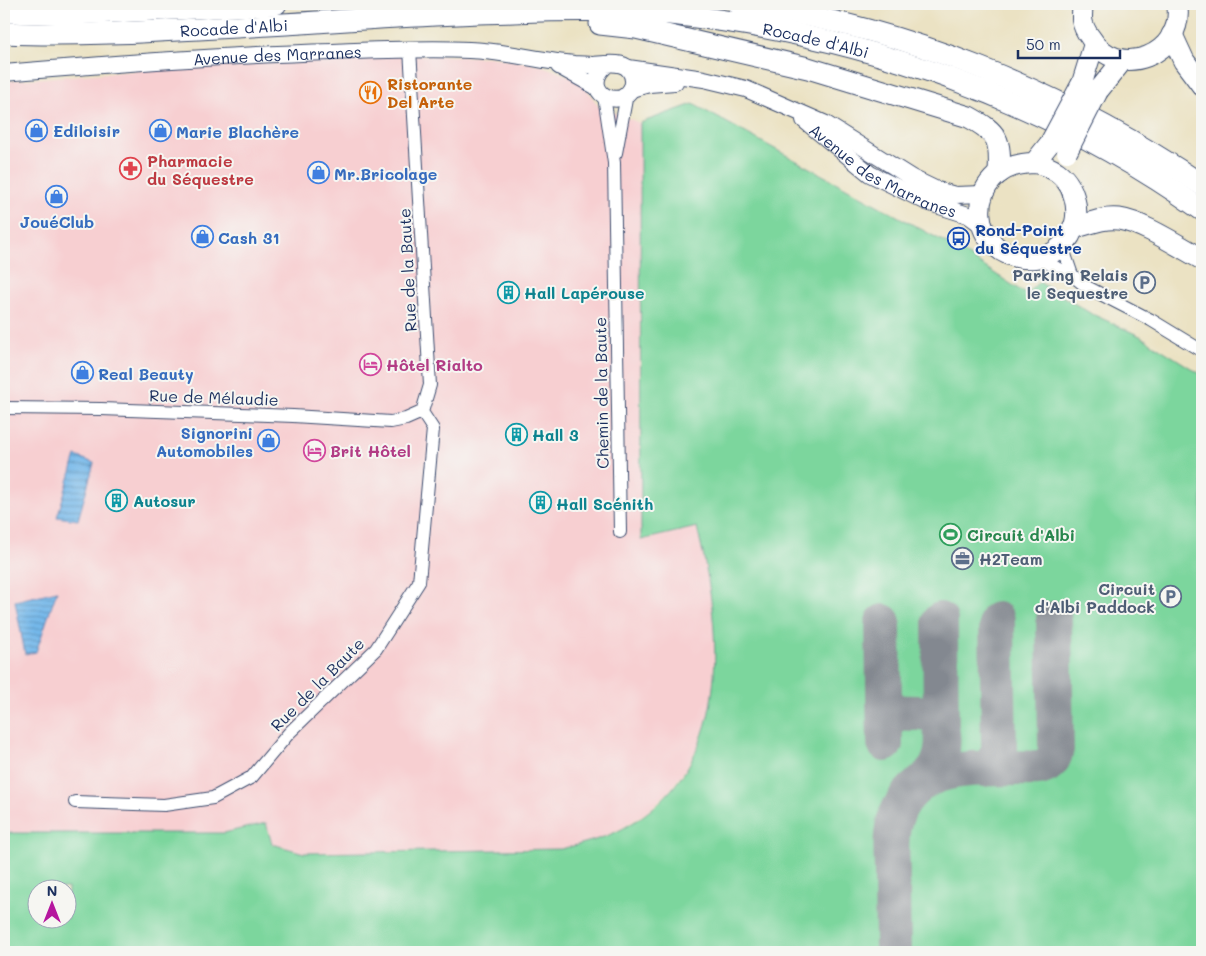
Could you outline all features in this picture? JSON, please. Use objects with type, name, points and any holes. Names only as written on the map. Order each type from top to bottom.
[{"type":"highway","points":[[73,14],[198,4]]},
{"type":"highway","name":"Rocade d'Albi","points":[[4,12],[73,14],[276,4]]},
{"type":"highway","name":"Rocade d'Albi","points":[[739,4],[768,8],[846,25],[954,57],[1053,99],[1161,157],[1202,185]]},
{"type":"highway","name":"Rocade d'Albi","points":[[4,33],[140,33],[525,11],[605,11],[668,14],[738,23],[834,42],[938,73],[1032,111],[1101,146],[1175,191],[1202,210]]},
{"type":"highway","points":[[403,17],[516,22],[577,21],[636,28],[808,68],[969,118],[987,128],[996,139],[1000,149],[999,172]]},
{"type":"highway","points":[[1172,36],[1184,61],[1202,85]]},
{"type":"highway","points":[[1068,237],[1101,219],[1118,219],[1137,224],[1202,259]]},
{"type":"main road","points":[[1082,4],[1082,19],[1085,29],[1094,44],[1107,54],[1123,60],[1135,60],[1151,55],[1161,48],[1172,36],[1176,27],[1179,6]]},
{"type":"main road","points":[[1034,163],[1059,147],[1090,87],[1094,44]]},
{"type":"main road","points":[[1090,87],[1123,60]]},
{"type":"main road","points":[[1059,147],[1063,178]]},
{"type":"main road","points":[[1034,163],[1050,168],[1063,178],[1071,189],[1076,202],[1076,215],[1068,237],[1052,253],[1040,258],[1025,259],[1011,256],[998,249],[988,238],[982,225],[980,210],[983,194],[989,182],[999,172],[1010,166],[1034,163]]},
{"type":"street","name":"Avenue des Marranes","points":[[4,74],[283,53],[410,49],[500,52],[550,62],[590,65],[608,64]]},
{"type":"street","name":"Rue de la Baute","points":[[75,802],[164,805],[213,798],[252,777],[289,733],[376,649],[419,582],[433,429],[422,412],[430,385],[410,49]]},
{"type":"street","name":"Avenue des Marranes","points":[[550,62],[581,76],[600,91]]},
{"type":"street","points":[[615,62],[628,68],[633,78],[629,92],[616,99],[600,91],[596,80],[598,73],[608,64],[615,62]]},
{"type":"street","name":"Avenue des Marranes","points":[[628,68],[704,79],[746,89],[826,124],[912,178],[937,190],[955,195],[983,194]]},
{"type":"street","name":"Avenue des Marranes","points":[[629,92],[649,84],[704,79]]},
{"type":"street","name":"Chemin de la Baute","points":[[600,91],[614,163],[620,532]]},
{"type":"street","name":"Chemin de la Baute","points":[[614,163],[629,92]]},
{"type":"street","name":"Avenue des Marranes","points":[[789,108],[870,174],[927,202],[968,215],[982,225]]},
{"type":"street","points":[[1068,237],[1072,275]]},
{"type":"street","points":[[1040,258],[1202,351]]},
{"type":"street","name":"Rue de Mélaudie","points":[[4,408],[130,410],[391,422],[406,419],[422,412]]},
{"type":"shaded area","points":[[405,55],[492,57],[540,65],[581,81],[599,107],[640,123],[641,540],[697,527],[708,574],[715,629],[713,691],[708,717],[698,746],[685,770],[669,791],[648,811],[622,828],[593,841],[561,849],[304,853],[272,844],[266,823],[224,833],[4,833],[4,81],[273,60]]},
{"type":"green space","name":"Circuit d'Albi","points":[[693,104],[959,250],[1026,294],[1039,282],[1090,313],[1140,336],[1202,375],[1202,952],[4,952],[4,833],[224,833],[266,823],[272,844],[304,853],[561,849],[600,838],[622,829],[659,803],[685,771],[703,734],[712,695],[715,653],[706,568],[697,527],[641,540],[640,123]]},
{"type":"water","points":[[76,456],[94,463],[78,520],[57,517]]},
{"type":"water","points":[[57,591],[36,652],[25,654],[15,601]]},
{"type":"taxiway","points":[[893,952],[892,838],[896,816],[905,799],[917,786],[947,772],[982,768],[1044,767],[1053,758],[1056,749],[1054,619]]},
{"type":"taxiway","points":[[940,620],[941,730]]},
{"type":"taxiway","points":[[984,769],[993,763],[999,750],[997,620]]},
{"type":"taxiway","points":[[883,622],[884,693],[886,702],[895,711],[931,716],[940,725],[942,732],[941,753],[937,766],[924,781]]},
{"type":"taxiway","points":[[884,697],[885,744]]},
{"type":"place","name":"Ristorante Del Arte","points":[[371,92]]},
{"type":"place","name":"Ediloisir","points":[[37,130]]},
{"type":"place","name":"Marie Blachère","points":[[160,131]]},
{"type":"place","name":"Pharmacie du Séquestre","points":[[131,169]]},
{"type":"place","name":"Mr.Bricolage","points":[[318,173]]},
{"type":"place","name":"JouéClub","points":[[57,197]]},
{"type":"place","name":"Cash 31","points":[[202,237]]},
{"type":"place","name":"Rond-Point du Séquestre","points":[[959,238]]},
{"type":"place","name":"Parking Relais le Sequestre","points":[[1144,283]]},
{"type":"place","name":"Hall Lapérouse","points":[[508,292]]},
{"type":"place","name":"Hôtel Rialto","points":[[370,364]]},
{"type":"place","name":"Real Beauty","points":[[82,373]]},
{"type":"place","name":"Hall 3","points":[[516,434]]},
{"type":"place","name":"Signorini Automobiles","points":[[269,441]]},
{"type":"place","name":"Brit Hôtel","points":[[314,450]]},
{"type":"place","name":"Autosur","points":[[117,500]]},
{"type":"place","name":"Hall Scénith","points":[[540,503]]},
{"type":"place","name":"Circuit d'Albi","points":[[951,534]]},
{"type":"place","name":"H2Team","points":[[963,558]]},
{"type":"place","name":"Circuit d'Albi Paddock","points":[[1171,597]]}]
